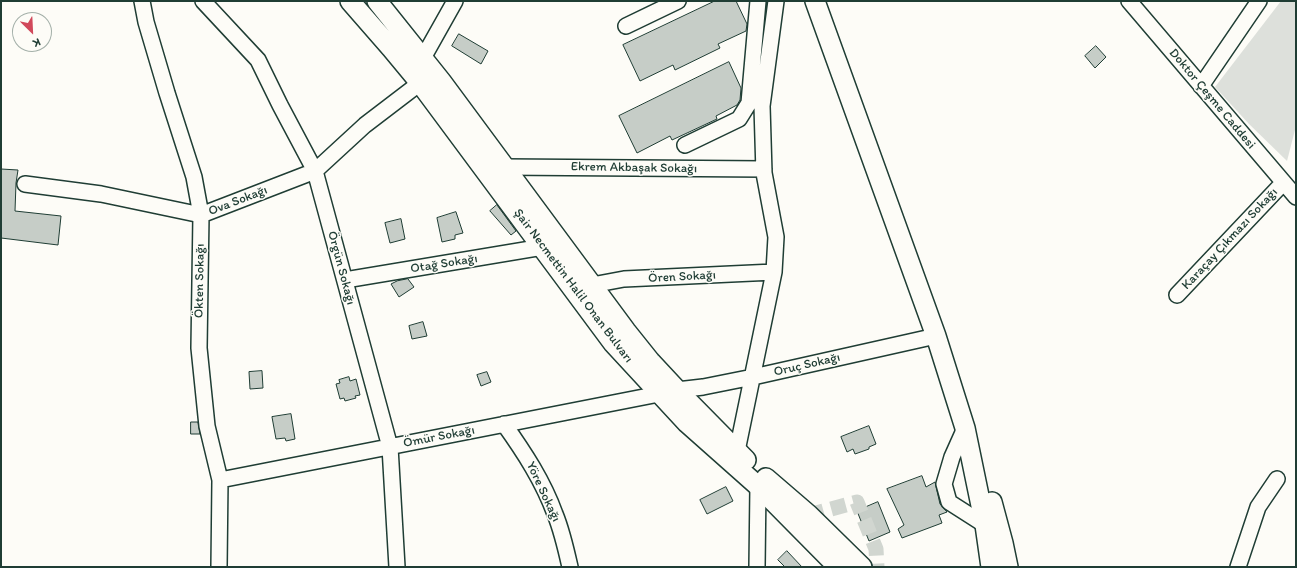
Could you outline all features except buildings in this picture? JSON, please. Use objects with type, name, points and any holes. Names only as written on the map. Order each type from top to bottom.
[{"type":"main road","name":"Şair Necmettin Halil Onan Bulvarı","points":[[350,1],[420,83],[613,343],[668,392],[719,431],[737,451],[808,515],[862,567]]},
{"type":"main road","name":"Şair Necmettin Halil Onan Bulvarı","points":[[377,1],[423,58],[626,331],[650,361],[687,423],[758,486],[838,567]]},
{"type":"main road","points":[[815,1],[936,336],[965,428],[985,524],[991,567]]},
{"type":"main road","points":[[965,428],[972,443],[993,505],[1008,567]]},
{"type":"street","name":"Ökten Sokağı","points":[[142,1],[146,22],[194,177],[201,215],[199,348],[207,426],[220,480],[219,567]]},
{"type":"street","name":"Örgün Sokağı","points":[[203,1],[258,60],[315,171],[390,447],[397,567]]},
{"type":"street","points":[[423,58],[456,1]]},
{"type":"street","points":[[626,26],[678,1]]},
{"type":"street","points":[[685,145],[739,119],[748,104],[758,1]]},
{"type":"street","points":[[737,451],[774,272],[776,237],[764,170],[762,106],[776,1]]},
{"type":"street","name":"Doktor Çeşme Caddesi","points":[[1129,1],[1296,197]]},
{"type":"street","points":[[1201,86],[1259,1]]},
{"type":"street","name":"Ova Sokağı","points":[[25,184],[101,194],[201,215],[315,171],[365,125],[420,83]]},
{"type":"street","name":"Ekrem Akbaşak Sokağı","points":[[504,167],[764,170]]},
{"type":"street","name":"Karaçay Çıkmazı Sokağı","points":[[1177,295],[1284,182]]},
{"type":"street","name":"Otağ Sokağı","points":[[345,280],[543,247]]},
{"type":"street","name":"Ören Sokağı","points":[[592,285],[624,279],[774,272]]},
{"type":"street","name":"Oruç Sokağı","points":[[668,392],[704,387],[753,377],[936,336]]},
{"type":"street","name":"Ömür Sokağı","points":[[220,480],[668,392]]},
{"type":"street","name":"Yöre Sokağı","points":[[504,424],[524,452],[541,482],[555,514],[570,567]]},
{"type":"street","points":[[965,428],[952,457],[944,484],[949,502],[985,524]]},
{"type":"street","points":[[1238,567],[1258,507],[1277,479]]},
{"type":"street","points":[[757,567],[758,486]]},
{"type":"shaded area","points":[[1281,1],[1296,1],[1296,126],[1287,161],[1249,124],[1215,87]]},
{"type":"tunnel","points":[[809,515],[857,502],[876,549],[877,567]]}]
